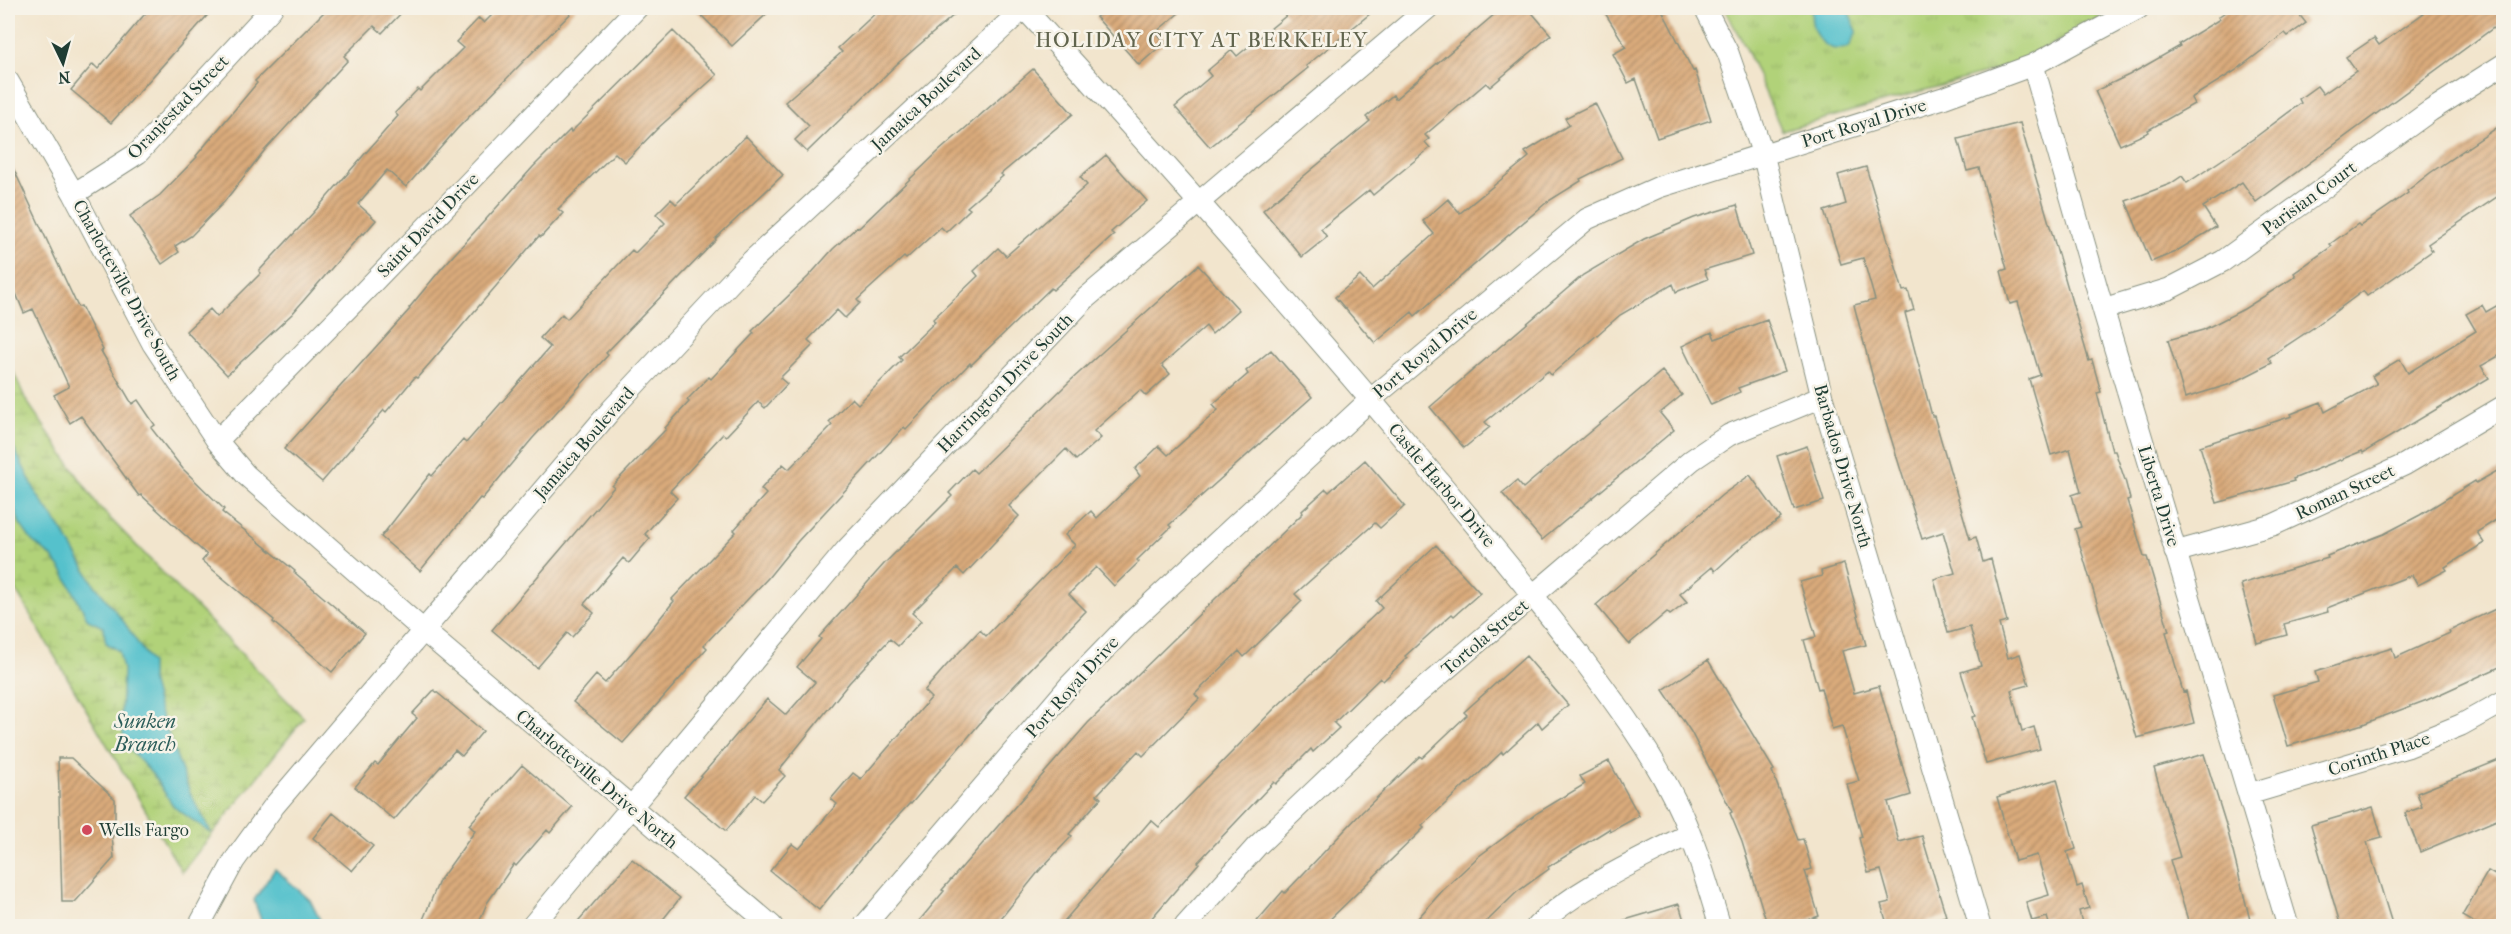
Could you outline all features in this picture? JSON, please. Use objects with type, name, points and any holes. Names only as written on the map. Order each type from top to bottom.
[{"type":"street","name":"Oranjestad Street","points":[[74,194],[138,153],[272,8]]},
{"type":"street","name":"Saint David Drive","points":[[216,441],[357,299],[637,8]]},
{"type":"street","name":"Castle Harbor Drive","points":[[1024,8],[1200,201],[1370,400],[1534,595],[1608,692],[1650,754],[1676,802],[1701,864],[1720,927]]},
{"type":"street","name":"Jamaica Boulevard","points":[[199,927],[234,861],[274,806],[612,409],[744,268],[1024,8]]},
{"type":"street","name":"Harrington Drive South","points":[[532,927],[846,550],[1086,298],[1428,8]]},
{"type":"street","name":"Barbados Drive North","points":[[1705,8],[1728,53],[1763,154],[1822,397],[1980,927]]},
{"type":"street","name":"Port Royal Drive","points":[[864,927],[1070,685],[1130,623],[1370,400],[1587,219],[1659,187],[1942,98],[2033,65],[2139,8]]},
{"type":"street","name":"Parisian Court","points":[[2103,309],[2169,289],[2223,261],[2430,111],[2504,64]]},
{"type":"street","name":"Liberta Drive","points":[[2033,65],[2103,309],[2288,927]]},
{"type":"street","name":"Charlotteville Drive South","points":[[8,81],[74,194],[153,344],[216,441],[246,475],[424,631]]},
{"type":"street","name":"Tortola Street","points":[[1185,927],[1257,846],[1410,700],[1692,460],[1729,435],[1822,397]]},
{"type":"street","name":"Roman Street","points":[[2175,552],[2273,525],[2404,465],[2504,406]]},
{"type":"street","name":"Charlotteville Drive North","points":[[424,631],[772,927]]},
{"type":"street","name":"Corinth Place","points":[[2249,794],[2407,747],[2461,725],[2504,701]]},
{"type":"street","points":[[1538,927],[1553,912],[1587,889],[1689,834]]},
{"type":"green space","points":[[1724,8],[2117,8],[2079,31],[2010,66],[1782,131],[1746,48]]},
{"type":"green space","points":[[8,360],[26,400],[99,507],[304,718],[182,872],[8,577]]},
{"type":"water","points":[[1812,8],[1847,8],[1857,31],[1849,47],[1832,48],[1820,40],[1815,33],[1811,17]]},
{"type":"water","name":"Sunken Branch","points":[[8,436],[38,496],[62,530],[94,584],[124,622],[151,663],[151,680],[158,706],[190,793],[212,834],[174,807],[153,775],[124,743],[121,714],[123,670],[119,651],[106,643],[103,627],[88,620],[64,573],[51,556],[32,541],[20,524],[8,491]]},
{"type":"water","points":[[275,869],[310,900],[323,926],[263,926],[254,900]]},
{"type":"building","points":[[150,8],[214,8],[111,123],[71,90],[93,64],[98,69]]},
{"type":"building","points":[[328,8],[406,8],[382,33],[374,26],[344,56],[348,60],[264,151],[224,202],[191,236],[175,246],[179,252],[162,264],[130,216],[160,195],[197,157],[257,83],[255,81]]},
{"type":"building","points":[[499,8],[576,8],[457,129],[406,187],[387,170],[358,204],[376,220],[292,314],[227,375],[186,331],[210,309],[217,317],[261,273],[259,271],[398,116],[395,113],[463,48],[456,42],[479,18],[484,23]]},
{"type":"building","points":[[694,8],[773,8],[732,46]]},
{"type":"building","points":[[881,8],[962,8],[897,64],[807,152],[795,140],[809,126],[785,102],[842,52],[838,48]]},
{"type":"building","points":[[1107,8],[1185,8],[1156,32],[1165,42],[1139,65],[1096,17]]},
{"type":"building","points":[[1281,8],[1377,8],[1306,66],[1308,68],[1210,147],[1175,107],[1211,76],[1207,71],[1232,50],[1237,56],[1287,15]]},
{"type":"building","points":[[1502,8],[1528,8],[1551,35],[1490,87],[1486,83],[1425,135],[1429,139],[1425,142],[1430,148],[1373,195],[1369,190],[1321,229],[1327,237],[1302,257],[1263,210],[1370,121],[1366,117],[1393,95],[1395,99]]},
{"type":"building","points":[[1602,8],[1661,8],[1693,71],[1695,70],[1711,120],[1657,138],[1636,79],[1628,83],[1613,54],[1626,47]]},
{"type":"building","points":[[2231,8],[2294,8],[2306,23],[2288,36],[2285,33],[2235,71],[2191,98],[2194,104],[2148,130],[2149,132],[2120,145],[2095,91],[2180,46],[2179,44],[2220,19],[2218,17]]},
{"type":"building","points":[[2431,8],[2504,8],[2504,20],[2256,202],[2242,182],[2203,207],[2216,227],[2175,252],[2151,262],[2126,201],[2170,184],[2182,176],[2187,183],[2253,139],[2301,103],[2299,99],[2317,86],[2323,94],[2356,71],[2346,57],[2374,38],[2379,45]]},
{"type":"building","points":[[673,31],[717,75],[657,129],[625,162],[615,153],[558,209],[563,213],[541,237],[539,236],[417,378],[415,377],[386,412],[384,410],[322,482],[284,449],[533,167]]},
{"type":"building","points":[[1033,69],[1073,114],[1001,174],[1003,176],[967,207],[970,209],[946,232],[941,227],[857,300],[860,303],[845,318],[837,310],[808,340],[813,345],[780,378],[787,384],[765,408],[758,402],[726,436],[723,434],[670,491],[677,498],[645,534],[650,538],[629,563],[623,558],[584,604],[594,613],[572,637],[567,633],[537,668],[492,630],[614,487],[612,486],[666,429],[689,402],[687,400],[709,377],[711,379],[754,333],[752,331],[808,277],[833,249],[857,227],[859,228],[938,152]]},
{"type":"building","points":[[1595,103],[1622,158],[1580,179],[1581,181],[1547,202],[1415,316],[1412,312],[1375,343],[1335,297],[1360,276],[1372,289],[1434,234],[1423,221],[1448,199],[1460,213],[1529,157],[1525,152],[1569,125],[1565,118]]},
{"type":"building","points":[[2020,123],[2089,361],[2092,360],[2101,392],[2097,393],[2112,451],[2115,451],[2125,480],[2130,499],[2127,500],[2144,557],[2147,557],[2169,631],[2166,632],[2194,723],[2137,738],[2075,529],[2081,527],[2072,495],[2081,492],[2070,449],[2051,455],[2029,379],[2040,375],[2018,302],[2010,304],[2001,271],[2007,269],[1979,168],[1967,171],[1958,139]]},
{"type":"building","points":[[2504,123],[2504,192],[2428,244],[2432,251],[2367,296],[2363,291],[2268,358],[2272,363],[2231,384],[2185,398],[2168,340],[2203,330],[2244,309],[2296,276],[2294,273],[2332,246],[2330,244],[2408,193],[2407,191],[2430,173]]},
{"type":"building","points":[[746,136],[783,175],[715,239],[606,353],[608,355],[532,439],[482,499],[480,498],[420,571],[381,537],[430,474],[432,476],[463,440],[466,443],[550,347],[540,338],[562,314],[567,319],[632,250],[635,253],[665,223],[656,214],[671,199],[676,204]]},
{"type":"building","points":[[1106,155],[1147,201],[1111,232],[1114,235],[1053,290],[1051,288],[971,365],[970,363],[906,429],[904,427],[798,541],[768,578],[704,645],[707,648],[623,743],[573,702],[596,675],[605,683],[636,648],[674,601],[672,599],[736,532],[734,530],[766,494],[761,489],[783,464],[789,469],[832,425],[829,422],[852,398],[858,404],[902,360],[899,357],[935,322],[933,319],[978,276],[974,271],[998,248],[1006,256],[1087,185],[1080,177]]},
{"type":"building","points":[[8,157],[78,307],[81,306],[103,350],[101,351],[132,404],[138,400],[155,425],[151,428],[183,469],[224,509],[222,512],[295,571],[365,633],[332,672],[273,622],[274,620],[202,561],[207,555],[141,495],[139,496],[81,416],[70,423],[54,395],[69,387],[33,309],[24,313],[8,274]]},
{"type":"building","points":[[1866,167],[1903,291],[1908,290],[1914,310],[1905,313],[1932,416],[1934,416],[1970,539],[1976,537],[1983,562],[1991,559],[2007,622],[1999,624],[2008,658],[2020,654],[2029,685],[2011,690],[2022,731],[2034,727],[2040,749],[1986,764],[1972,717],[1975,716],[1961,672],[1981,666],[1970,627],[1948,633],[1934,579],[1955,573],[1943,532],[1922,539],[1875,386],[1854,305],[1875,300],[1863,258],[1841,264],[1824,211],[1846,204],[1838,175]]},
{"type":"building","points":[[1737,205],[1752,255],[1704,270],[1708,279],[1676,292],[1673,284],[1620,315],[1551,375],[1548,371],[1485,422],[1490,427],[1464,448],[1430,407],[1583,275],[1644,239],[1694,218]]},
{"type":"building","points":[[1198,265],[1239,310],[1212,334],[1206,326],[1162,365],[1170,374],[1146,396],[1140,390],[1094,431],[1101,438],[1076,460],[1066,449],[1009,506],[1019,516],[964,575],[957,568],[912,613],[921,621],[898,646],[890,639],[849,683],[779,770],[785,776],[762,801],[755,795],[726,831],[684,796],[767,699],[786,715],[815,682],[797,667],[821,639],[819,637],[884,564],[952,496],[949,493],[972,469],[976,473],[1069,382]]},
{"type":"building","points":[[2482,305],[2486,312],[2498,305],[2504,314],[2504,353],[2481,366],[2489,378],[2363,453],[2362,451],[2293,479],[2294,481],[2217,503],[2200,446],[2292,416],[2291,414],[2321,402],[2325,412],[2377,384],[2372,376],[2400,359],[2408,373],[2476,331],[2466,314]]},
{"type":"building","points":[[1767,320],[1785,371],[1738,388],[1740,392],[1711,405],[1682,346],[1712,332],[1715,339]]},
{"type":"building","points":[[1271,350],[1312,397],[1169,525],[1171,527],[1114,586],[1096,567],[1069,594],[1086,611],[993,708],[911,804],[878,838],[819,910],[770,871],[792,844],[799,849],[837,804],[831,799],[853,773],[861,779],[931,698],[924,691],[946,666],[980,630],[986,636],[1075,545],[1065,535],[1091,511],[1097,518],[1140,476],[1135,469],[1159,446],[1168,455],[1218,410],[1213,404],[1248,374],[1246,371]]},
{"type":"building","points":[[1662,371],[1682,395],[1660,413],[1674,430],[1542,540],[1502,493],[1517,481],[1523,488]]},
{"type":"building","points":[[1807,446],[1824,501],[1794,510],[1777,456]]},
{"type":"building","points":[[1365,460],[1405,506],[1380,528],[1375,523],[1295,594],[1302,601],[1244,657],[1239,651],[1195,694],[1199,699],[1143,756],[1138,751],[1097,795],[1101,798],[1069,834],[1072,836],[1039,871],[994,927],[914,927],[944,891],[942,890],[1088,723],[1303,513],[1302,511],[1326,489],[1329,492]]},
{"type":"building","points":[[2504,467],[2504,515],[2477,532],[2484,543],[2445,567],[2447,570],[2418,585],[2412,575],[2327,608],[2328,612],[2284,624],[2287,635],[2257,643],[2241,584],[2328,558],[2327,556],[2384,534],[2475,481],[2476,483]]},
{"type":"building","points":[[1750,475],[1781,518],[1740,548],[1715,571],[1712,567],[1680,594],[1687,602],[1670,615],[1667,612],[1629,644],[1596,605],[1722,495]]},
{"type":"building","points":[[1436,545],[1480,593],[1454,616],[1452,614],[1405,656],[1407,658],[1383,681],[1380,678],[1334,723],[1339,728],[1313,752],[1311,749],[1276,784],[1274,782],[1198,862],[1144,927],[1059,927],[1151,820],[1159,827],[1273,710],[1382,608],[1376,601]]},
{"type":"building","points":[[1844,564],[1866,645],[1842,651],[1854,693],[1879,686],[1911,795],[1888,802],[1899,842],[1922,836],[1946,916],[1912,927],[1888,927],[1881,904],[1890,902],[1881,870],[1868,873],[1859,838],[1862,837],[1847,784],[1859,781],[1842,726],[1832,729],[1821,688],[1818,689],[1804,640],[1816,637],[1800,582],[1822,576],[1821,571]]},
{"type":"building","points":[[2504,605],[2504,665],[2427,700],[2363,724],[2288,746],[2273,695],[2318,682],[2315,672],[2392,648],[2395,658]]},
{"type":"building","points":[[1526,656],[1568,705],[1542,728],[1538,722],[1467,783],[1322,927],[1252,927],[1283,891],[1285,893],[1362,812],[1420,756],[1422,758],[1467,715],[1464,712]]},
{"type":"building","points":[[1708,660],[1774,770],[1772,771],[1798,840],[1803,839],[1812,869],[1805,871],[1819,916],[1785,927],[1768,927],[1742,842],[1730,813],[1732,812],[1691,732],[1663,690]]},
{"type":"building","points":[[434,690],[483,731],[462,756],[455,750],[394,820],[355,787],[375,763],[378,765],[417,718],[412,714]]},
{"type":"building","points":[[2204,754],[2227,828],[2250,920],[2224,927],[2190,927],[2170,860],[2180,857],[2154,768]]},
{"type":"building","name":"Wells Fargo","points":[[58,758],[71,758],[115,799],[115,835],[112,835],[114,858],[75,902],[62,902]]},
{"type":"building","points":[[2504,758],[2504,817],[2420,852],[2405,813],[2422,807],[2417,793]]},
{"type":"building","points":[[1609,761],[1639,816],[1610,832],[1609,829],[1548,867],[1549,869],[1517,892],[1481,927],[1410,927],[1443,890],[1479,856],[1537,813],[1585,784],[1580,776]]},
{"type":"building","points":[[522,765],[572,807],[550,833],[547,830],[516,866],[514,864],[487,903],[477,927],[420,927],[439,881],[475,831],[469,825]]},
{"type":"building","points":[[2057,779],[2076,849],[2067,852],[2077,887],[2082,885],[2089,908],[2079,911],[2083,927],[2050,927],[2047,917],[2032,921],[2026,902],[2049,895],[2037,855],[2015,861],[1997,797]]},
{"type":"building","points":[[2373,807],[2382,838],[2367,842],[2393,927],[2341,927],[2311,825]]},
{"type":"building","points":[[333,813],[373,846],[352,871],[313,838]]},
{"type":"building","points":[[632,859],[680,898],[657,927],[573,927]]},
{"type":"building","points":[[2488,871],[2504,880],[2504,927],[2481,927],[2462,916]]},
{"type":"building","points":[[1679,904],[1686,927],[1619,927],[1618,922]]},
{"type":"place","name":"Wells Fargo","points":[[87,830]]},
{"type":"district","name":"HOLIDAY CITY AT BERKELEY","points":[[1202,40]]}]
